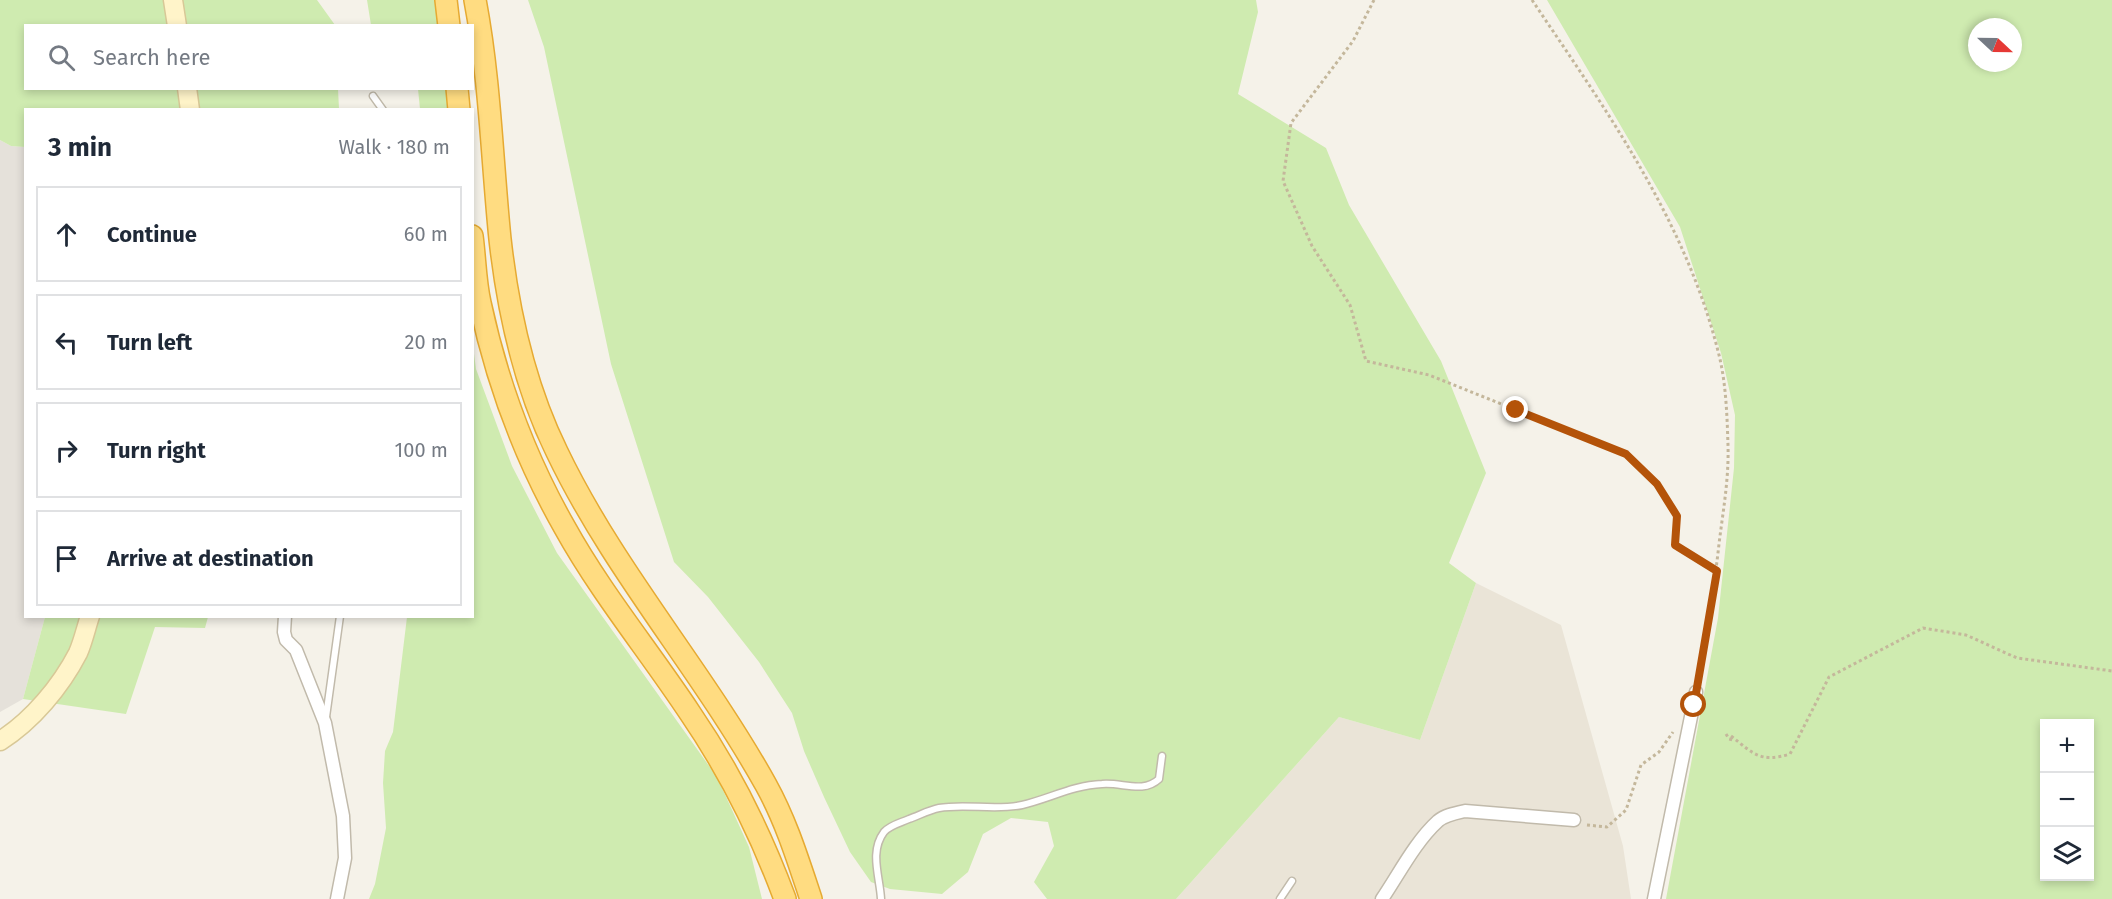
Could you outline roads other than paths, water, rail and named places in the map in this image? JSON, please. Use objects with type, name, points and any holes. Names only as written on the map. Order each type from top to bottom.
[{"type":"highway","points":[[446,0],[449,24]]},
{"type":"highway","points":[[475,0],[488,92],[500,242],[512,313],[536,400],[557,452],[612,550],[713,696],[767,786],[785,824],[811,899]]},
{"type":"highway","points":[[457,90],[459,108]]},
{"type":"highway","points":[[474,255],[479,301],[496,367],[514,423],[539,478],[591,571],[691,714],[725,771],[758,834],[784,899]]},
{"type":"highway","points":[[785,824],[805,856],[824,899]]},
{"type":"highway","points":[[758,834],[774,899]]},
{"type":"main road","points":[[173,0],[177,24]]},
{"type":"main road","points":[[187,90],[190,108]]},
{"type":"main road","points":[[0,741],[15,732],[50,696],[78,652],[89,618]]},
{"type":"street","points":[[285,618],[286,640],[296,650],[325,723],[343,816],[345,858],[337,899]]},
{"type":"street","points":[[1654,899],[1696,692]]},
{"type":"street","points":[[1382,899],[1422,840],[1440,820],[1452,814],[1465,811],[1574,820]]},
{"type":"lane","points":[[373,96],[382,108]]},
{"type":"lane","points":[[325,723],[340,618]]},
{"type":"lane","points":[[881,899],[876,854],[884,833],[890,826],[937,808],[1020,805],[1100,784],[1143,788],[1153,785],[1159,779],[1162,756]]},
{"type":"lane","points":[[1280,899],[1292,881]]}]
